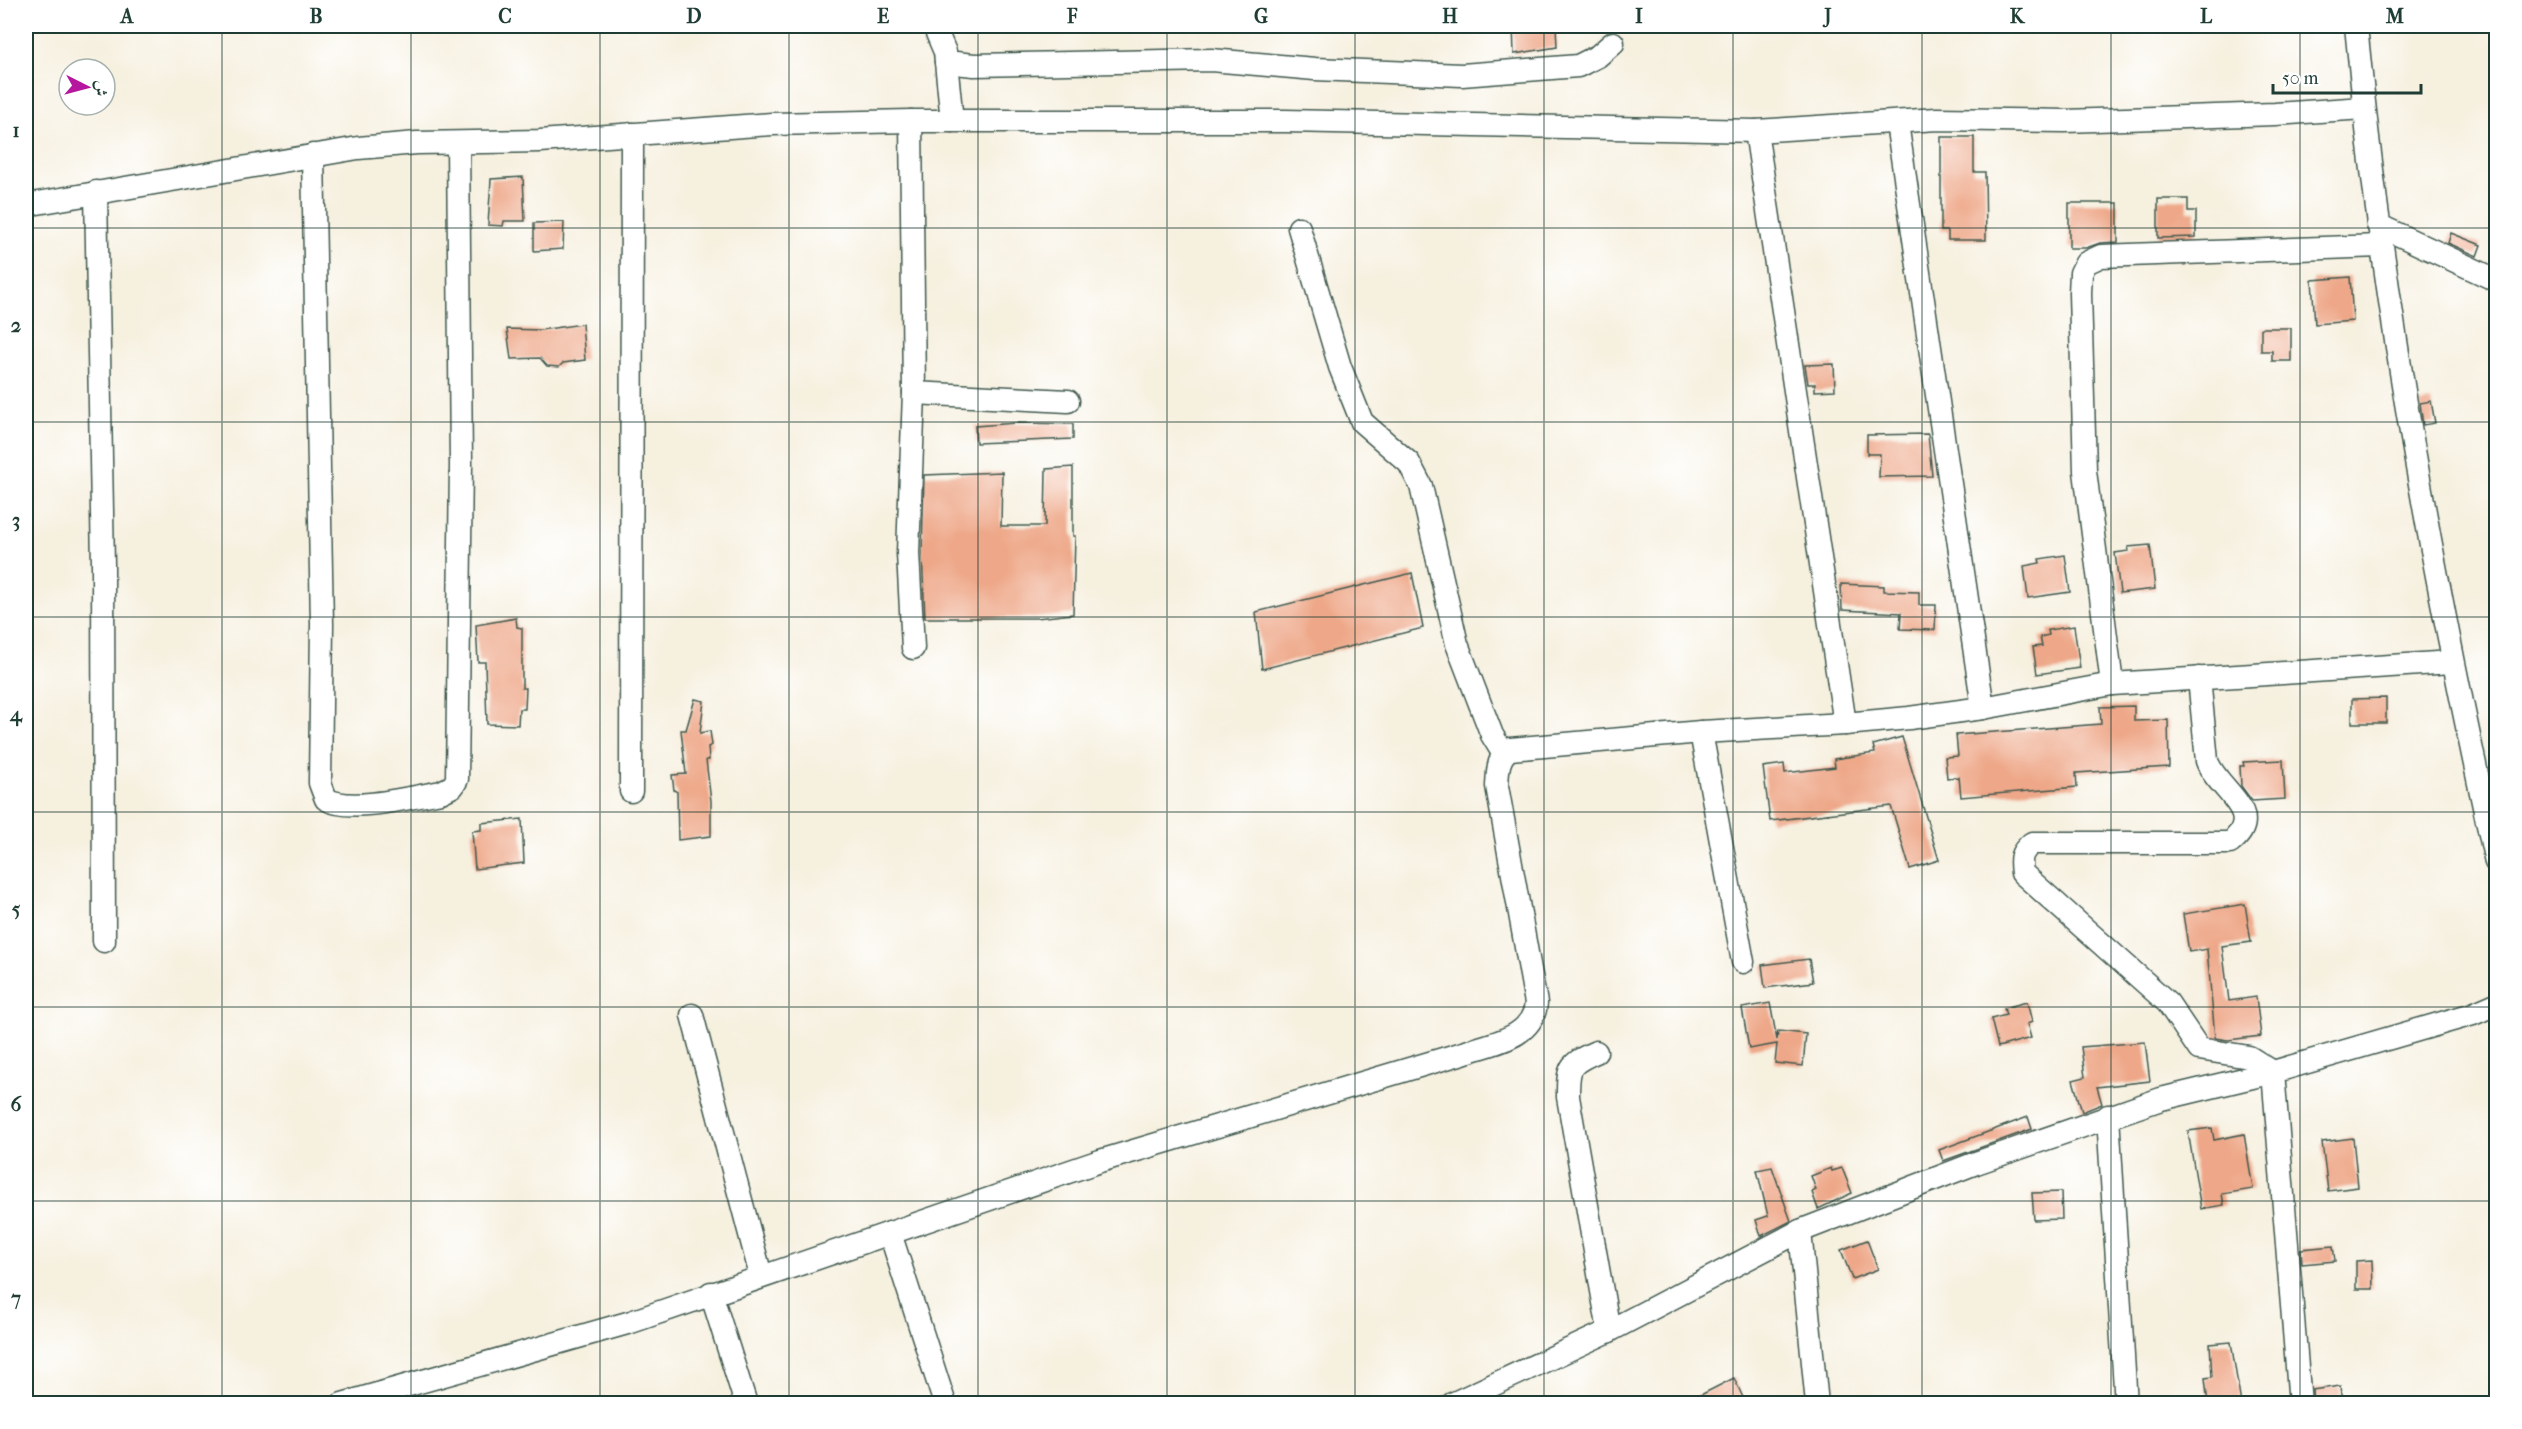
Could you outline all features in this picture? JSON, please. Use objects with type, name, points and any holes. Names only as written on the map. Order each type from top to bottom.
[{"type":"street","points":[[934,26],[942,44],[946,62],[952,121]]},
{"type":"street","points":[[2356,26],[2379,236],[2402,387],[2452,662],[2496,862]]},
{"type":"street","points":[[946,62],[974,65],[1211,60],[1315,69],[1462,75],[1578,66],[1598,56],[1613,43]]},
{"type":"street","points":[[26,205],[313,155],[417,142],[540,141],[772,124],[911,121],[1388,122],[1756,131],[1936,119],[2065,121],[2275,114],[2364,108]]},
{"type":"street","points":[[911,121],[914,393],[908,553],[913,648]]},
{"type":"street","points":[[1897,123],[1983,708]]},
{"type":"street","points":[[1756,131],[1845,724]]},
{"type":"street","points":[[631,792],[633,134]]},
{"type":"street","points":[[313,155],[322,624],[320,783],[326,799],[340,804],[355,804],[441,792],[453,786],[457,779],[460,487],[458,143]]},
{"type":"street","points":[[96,192],[103,577],[104,941]]},
{"type":"street","points":[[1299,228],[1340,367],[1362,422],[1409,463],[1421,486],[1457,644],[1492,735],[1503,753]]},
{"type":"street","points":[[2112,684],[2085,471],[2080,293],[2081,273],[2086,263],[2101,256],[2379,236],[2496,280]]},
{"type":"street","points":[[914,393],[1068,401]]},
{"type":"street","points":[[342,1404],[610,1329],[1100,1161],[1451,1057],[1521,1033],[1535,1015],[1536,1004],[1497,786],[1498,766],[1503,753],[1517,747],[1566,746],[1701,732],[1845,724],[1983,708],[2112,684],[2452,662]]},
{"type":"street","points":[[2199,678],[2206,760],[2210,770],[2241,808],[2245,818],[2242,834],[2230,843],[2032,843],[2024,850],[2020,858],[2022,873],[2168,1004],[2199,1049],[2249,1057],[2273,1072]]},
{"type":"street","points":[[1701,732],[1743,962]]},
{"type":"street","points":[[1452,1404],[1609,1331],[1800,1231],[2108,1116],[2161,1099],[2273,1072],[2473,1014],[2496,1004]]},
{"type":"street","points":[[692,1015],[761,1276]]},
{"type":"street","points":[[1596,1052],[1577,1060],[1569,1069],[1568,1097],[1609,1331]]},
{"type":"street","points":[[2273,1072],[2300,1404]]},
{"type":"street","points":[[2108,1116],[2126,1404]]},
{"type":"street","points":[[1800,1231],[1817,1404]]},
{"type":"street","points":[[890,1233],[945,1404]]},
{"type":"street","points":[[711,1293],[746,1404]]},
{"type":"building","points":[[1513,26],[1556,26],[1557,47],[1514,54]]},
{"type":"building","points":[[1941,137],[1974,137],[1974,172],[1985,172],[1986,240],[1948,240],[1948,231],[1941,231]]},
{"type":"building","points":[[523,177],[525,221],[504,221],[503,226],[488,225],[491,179]]},
{"type":"building","points":[[2158,199],[2188,199],[2188,211],[2196,211],[2196,237],[2158,238]]},
{"type":"building","points":[[2069,203],[2118,203],[2118,242],[2100,243],[2086,248],[2069,248]]},
{"type":"building","points":[[564,222],[563,249],[534,251],[534,223]]},
{"type":"building","points":[[2451,233],[2481,245],[2477,256],[2448,243]]},
{"type":"building","points":[[2350,277],[2353,321],[2315,324],[2312,280]]},
{"type":"building","points":[[582,324],[585,360],[563,363],[559,367],[547,366],[540,358],[511,359],[507,329],[540,330]]},
{"type":"building","points":[[2261,328],[2291,328],[2291,361],[2272,361],[2272,351],[2261,351]]},
{"type":"building","points":[[1834,364],[1835,390],[1815,391],[1815,384],[1808,384],[1805,365]]},
{"type":"building","points":[[2431,401],[2435,423],[2423,425],[2420,403]]},
{"type":"building","points":[[1016,423],[1073,424],[1073,439],[976,443],[975,426]]},
{"type":"building","points":[[1928,434],[1932,476],[1879,477],[1880,454],[1867,454],[1867,435]]},
{"type":"building","points":[[1073,467],[1073,536],[1075,536],[1073,614],[1036,618],[925,618],[922,553],[924,475],[1002,472],[1001,526],[1045,526],[1046,469]]},
{"type":"building","points":[[2150,545],[2155,589],[2120,593],[2115,553],[2129,551],[2128,547]]},
{"type":"building","points":[[2065,555],[2070,592],[2028,598],[2024,566],[2040,563],[2039,559]]},
{"type":"building","points":[[1412,573],[1423,628],[1262,669],[1256,612]]},
{"type":"building","points":[[1841,584],[1884,586],[1884,591],[1919,592],[1919,605],[1936,605],[1935,630],[1900,629],[1901,613],[1842,610]]},
{"type":"building","points":[[516,618],[517,627],[522,628],[522,688],[526,688],[525,709],[519,709],[518,725],[487,724],[485,662],[478,662],[476,625]]},
{"type":"building","points":[[2074,626],[2080,668],[2037,674],[2033,647],[2042,646],[2040,637],[2049,635],[2048,630]]},
{"type":"building","points":[[2386,698],[2386,723],[2352,723],[2352,699]]},
{"type":"building","points":[[695,699],[704,701],[700,733],[710,731],[712,745],[708,747],[709,760],[706,760],[711,801],[711,836],[678,840],[677,792],[674,790],[672,775],[686,774],[681,730],[686,730]]},
{"type":"building","points":[[2134,706],[2134,721],[2168,720],[2169,767],[2076,773],[2077,787],[1961,797],[1959,777],[1947,778],[1945,757],[1958,756],[1956,735],[2101,724],[2100,707]]},
{"type":"building","points":[[1902,737],[1939,860],[1910,869],[1891,806],[1770,821],[1763,767],[1784,764],[1785,773],[1835,767],[1834,759],[1875,753],[1873,745]]},
{"type":"building","points":[[2283,760],[2285,799],[2252,801],[2241,786],[2240,766],[2244,766],[2243,762]]},
{"type":"building","points":[[522,819],[524,863],[475,869],[472,831],[481,830],[481,823]]},
{"type":"building","points":[[2245,904],[2251,942],[2222,946],[2229,1001],[2256,997],[2261,1036],[2228,1040],[2215,1038],[2207,949],[2189,952],[2183,914]]},
{"type":"building","points":[[1809,959],[1813,982],[1765,988],[1762,965]]},
{"type":"building","points":[[2027,1002],[2032,1022],[2027,1024],[2031,1038],[1998,1047],[1991,1019],[2006,1015],[2004,1008]]},
{"type":"building","points":[[1770,1003],[1777,1040],[1778,1031],[1806,1034],[1803,1066],[1775,1063],[1777,1044],[1749,1049],[1742,1008]]},
{"type":"building","points":[[2145,1042],[2150,1081],[2097,1087],[2102,1104],[2082,1112],[2073,1080],[2085,1077],[2081,1047]]},
{"type":"building","points":[[2028,1117],[2032,1129],[1943,1161],[1939,1150]]},
{"type":"building","points":[[2212,1128],[2214,1140],[2244,1134],[2253,1189],[2222,1194],[2224,1205],[2201,1209],[2188,1131]]},
{"type":"building","points":[[2353,1138],[2358,1187],[2328,1191],[2322,1142]]},
{"type":"building","points":[[1772,1167],[1791,1221],[1761,1236],[1756,1220],[1768,1216],[1757,1170]]},
{"type":"building","points":[[1831,1168],[1832,1171],[1842,1168],[1852,1193],[1818,1209],[1812,1192],[1816,1190],[1811,1176]]},
{"type":"building","points":[[2061,1192],[2062,1219],[2034,1220],[2032,1193]]},
{"type":"building","points":[[1867,1240],[1878,1269],[1852,1279],[1841,1250]]},
{"type":"building","points":[[2333,1246],[2335,1261],[2302,1264],[2301,1249]]},
{"type":"building","points":[[2372,1260],[2373,1289],[2356,1289],[2356,1261]]},
{"type":"building","points":[[2231,1342],[2241,1404],[2208,1404],[2205,1378],[2212,1377],[2210,1344]]},
{"type":"building","points":[[1734,1378],[1746,1404],[1683,1404]]},
{"type":"building","points":[[2340,1386],[2342,1404],[2313,1404],[2312,1390]]}]
